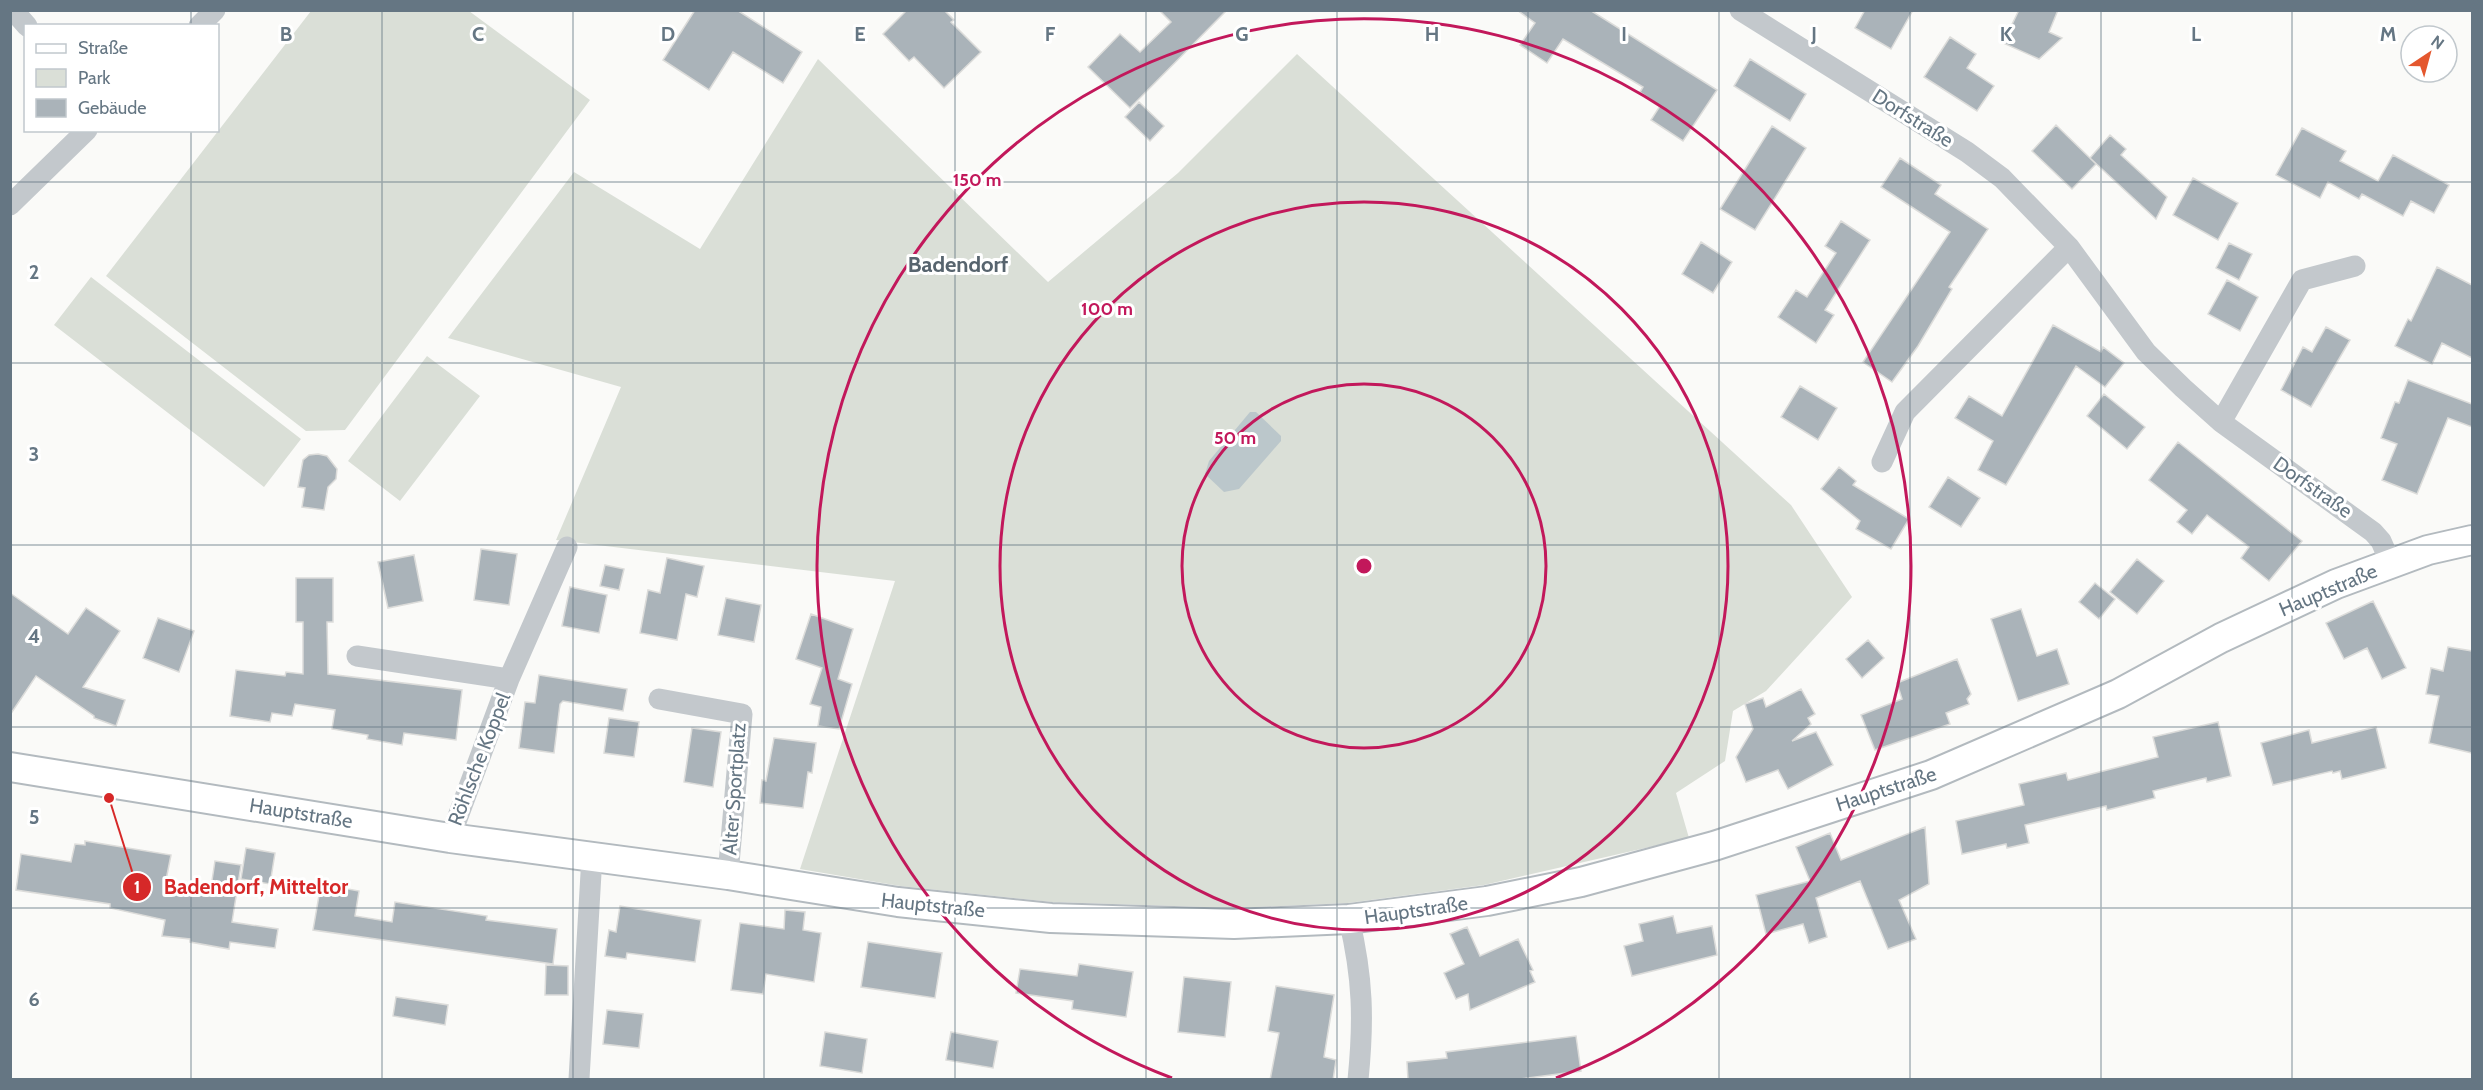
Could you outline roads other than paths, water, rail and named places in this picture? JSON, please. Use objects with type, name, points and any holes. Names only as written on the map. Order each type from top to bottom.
[{"type":"main road","name":"Hauptstraße","points":[[10,767],[450,838],[728,875],[898,902],[1051,918],[1234,924],[1349,920],[1487,901],[1581,882],[1714,846],[1931,775],[2118,694],[2242,627],[2336,584],[2428,550],[2472,540]]},
{"type":"street","points":[[13,10],[25,24]]},
{"type":"street","points":[[201,24],[215,10]]},
{"type":"street","name":"Dorfstraße","points":[[1740,10],[1967,152],[2002,178],[2069,247],[2146,352],[2222,422],[2356,517],[2381,541],[2391,564]]},
{"type":"street","points":[[10,205],[85,132]]},
{"type":"street","points":[[1882,462],[1905,412],[2069,247]]},
{"type":"street","points":[[2222,422],[2302,280],[2355,266]]},
{"type":"street","name":"Röhlsche Koppel","points":[[450,838],[509,679],[567,547]]},
{"type":"street","name":"Röhlsche Koppel","points":[[357,656],[509,679]]},
{"type":"street","name":"Alter Sportplatz","points":[[659,699],[742,714],[728,875]]},
{"type":"street","points":[[579,1079],[592,856]]},
{"type":"street","name":"Hauptstraße","points":[[1349,920],[1361,972],[1364,1026],[1358,1080]]},
{"type":"place","name":"Badendorf, Mitteltor","points":[[109,798]]},
{"type":"district","name":"Badendorf","points":[[958,264]]}]
